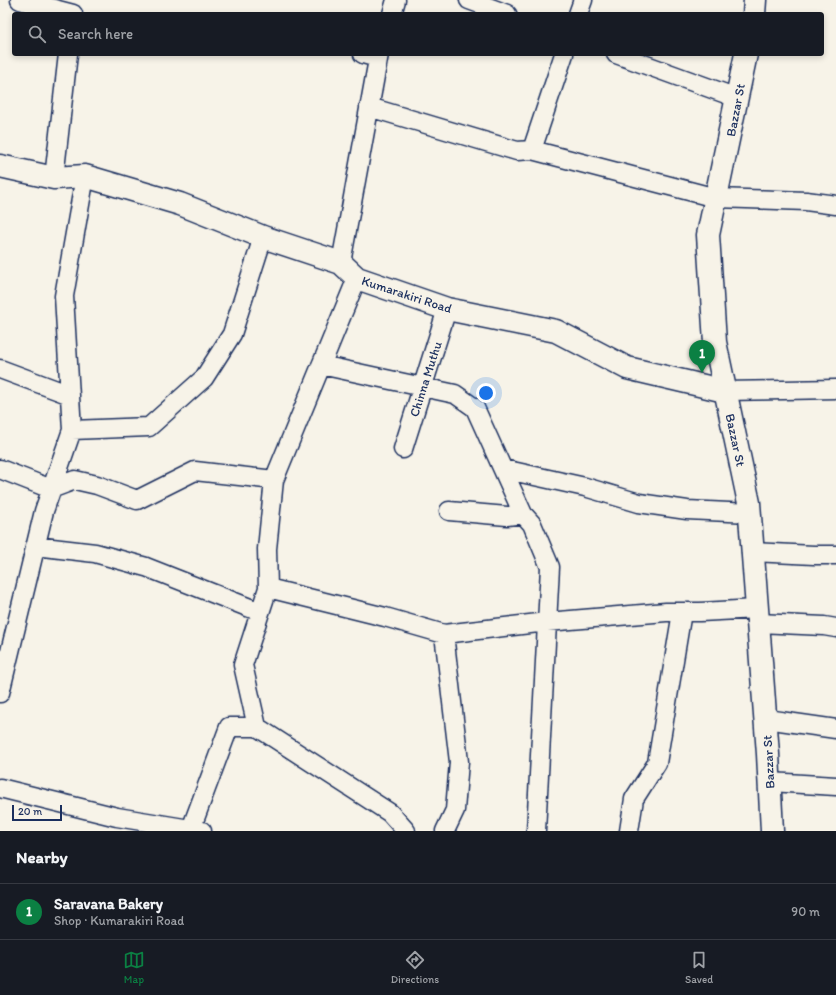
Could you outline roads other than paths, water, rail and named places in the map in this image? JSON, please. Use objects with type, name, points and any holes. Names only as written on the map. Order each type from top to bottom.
[{"type":"main road","points":[[754,12],[755,0]]},
{"type":"main road","name":"Bazzar St","points":[[746,56],[708,235],[715,342],[749,503],[766,719],[772,831]]},
{"type":"main road","name":"Kumarakiri Road","points":[[0,166],[54,178],[84,176],[180,204],[263,237],[341,263],[357,278],[447,308],[556,331],[627,368],[725,391]]},
{"type":"street","points":[[20,0],[65,12]]},
{"type":"street","points":[[73,12],[76,0]]},
{"type":"street","points":[[393,12],[396,0]]},
{"type":"street","points":[[469,0],[502,12]]},
{"type":"street","points":[[579,12],[583,0]]},
{"type":"street","points":[[54,178],[68,56]]},
{"type":"street","points":[[341,263],[369,107],[374,56]]},
{"type":"street","points":[[532,150],[563,56]]},
{"type":"street","points":[[622,56],[737,98]]},
{"type":"street","points":[[369,107],[517,151],[532,150],[716,198],[806,201],[836,205]]},
{"type":"street","points":[[0,693],[44,511],[72,430],[64,296],[84,176]]},
{"type":"street","points":[[72,430],[149,427],[204,378],[232,334],[263,237]]},
{"type":"street","points":[[257,727],[243,665],[268,588],[266,549],[274,480],[357,278]]},
{"type":"street","name":"Chinna Muthu","points":[[403,449],[447,308]]},
{"type":"street","points":[[321,365],[455,394],[475,408],[523,514],[532,524],[550,567],[536,831]]},
{"type":"street","points":[[0,369],[70,395]]},
{"type":"street","points":[[725,391],[836,389]]},
{"type":"street","points":[[0,469],[51,489],[74,480],[97,485],[137,500],[195,471],[274,480]]},
{"type":"street","points":[[503,469],[585,487],[639,503],[687,510],[750,513]]},
{"type":"street","points":[[449,511],[507,516],[523,514]]},
{"type":"street","points":[[35,546],[95,554],[146,567],[260,612]]},
{"type":"street","points":[[753,552],[836,555]]},
{"type":"street","points":[[268,588],[384,617],[444,634],[547,622],[666,612],[700,612],[758,616],[836,628]]},
{"type":"street","points":[[629,831],[634,799],[657,763],[682,612]]},
{"type":"street","points":[[444,634],[459,762],[455,810],[445,831]]},
{"type":"street","points":[[766,719],[836,729]]},
{"type":"street","points":[[0,788],[117,817],[196,830],[229,727],[257,727],[390,813],[406,831]]},
{"type":"street","points":[[770,782],[836,786]]},
{"type":"place","name":"Saravana Bakery","points":[[702,373]]}]
